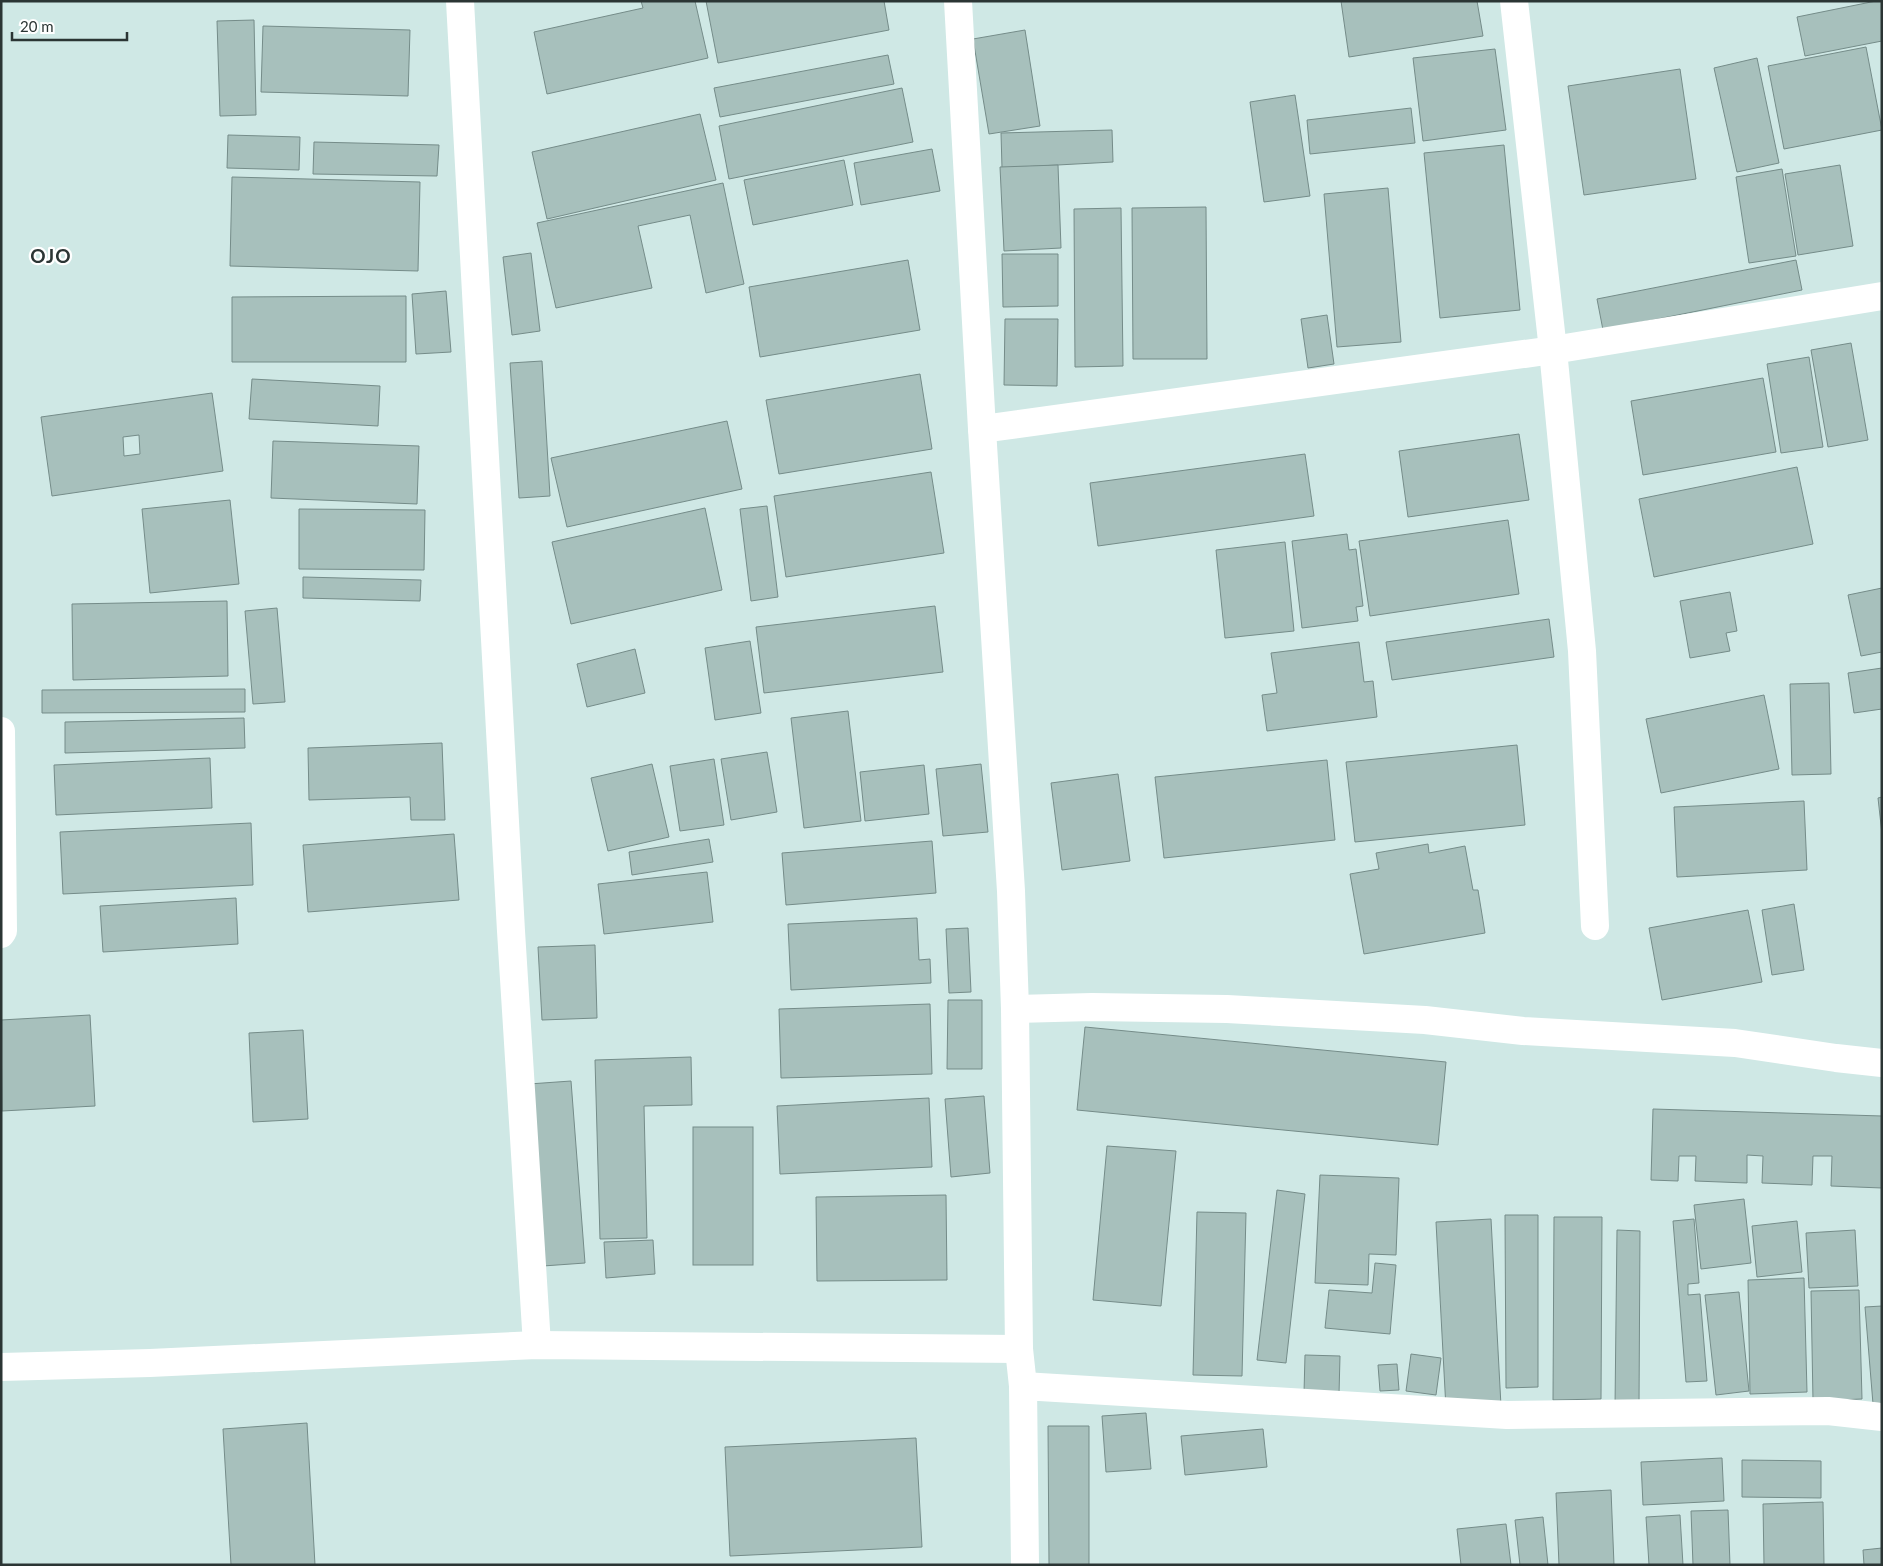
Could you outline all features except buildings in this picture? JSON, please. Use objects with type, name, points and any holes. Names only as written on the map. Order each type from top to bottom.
[{"type":"street","points":[[460,1],[511,930],[536,1344]]},
{"type":"street","points":[[958,1],[1009,871],[1015,1009],[1019,1349],[1023,1386],[1025,1565]]},
{"type":"street","points":[[1514,1],[1553,350],[1582,651],[1595,926]]},
{"type":"street","points":[[982,429],[1553,350],[1882,296]]},
{"type":"street","points":[[1,731],[3,931],[1,934]]},
{"type":"street","points":[[1015,1009],[1092,1007],[1227,1009],[1425,1020],[1523,1031],[1735,1043],[1882,1063]]},
{"type":"street","points":[[1,1367],[150,1363],[536,1344],[1019,1349]]},
{"type":"street","points":[[1023,1386],[1507,1415],[1828,1411],[1882,1417]]},
{"type":"district","name":"OJO","points":[[51,256]]}]
